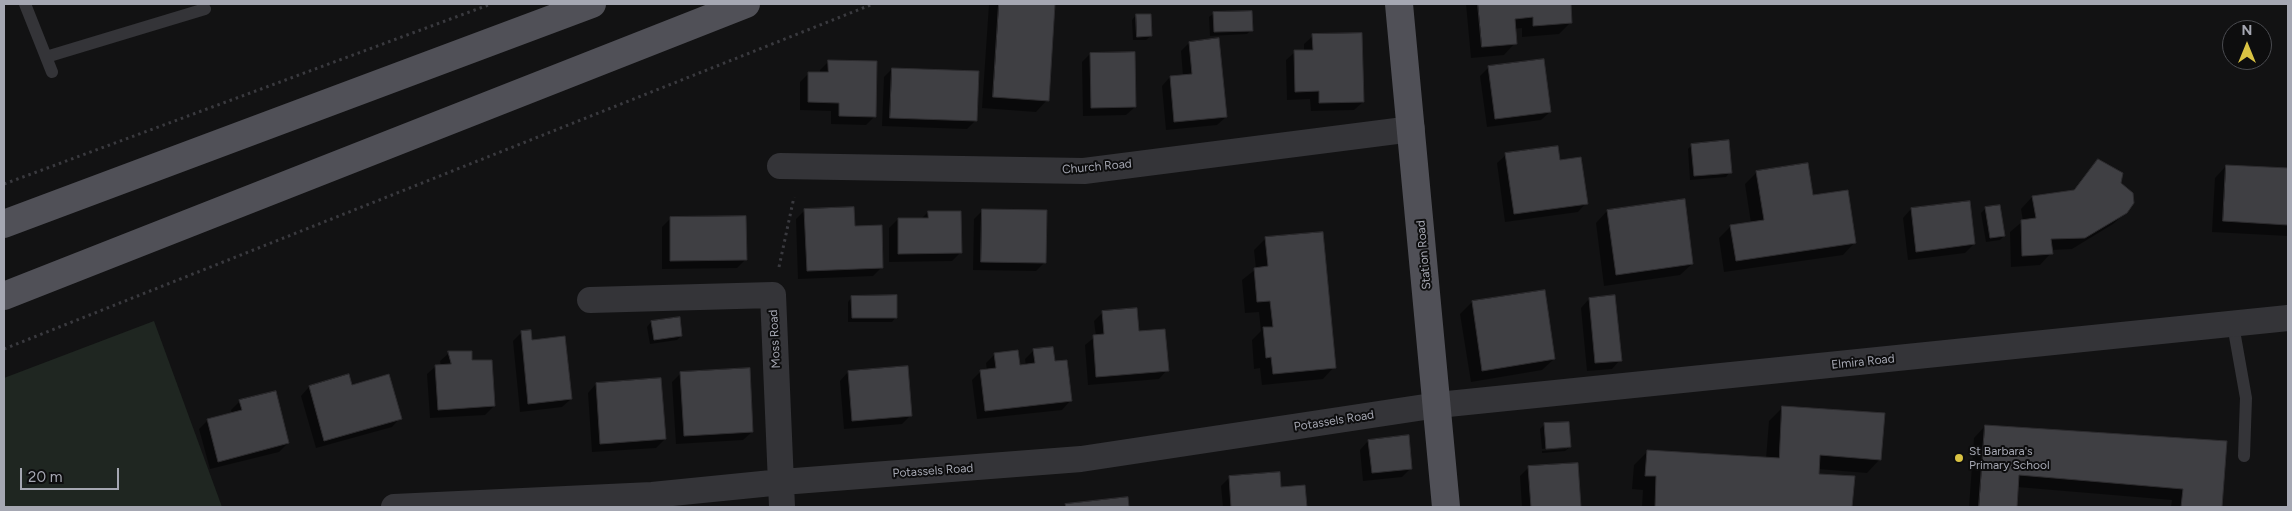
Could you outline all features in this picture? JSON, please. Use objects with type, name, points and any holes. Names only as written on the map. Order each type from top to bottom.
[{"type":"main road","points":[[4,224],[592,4]]},
{"type":"main road","points":[[4,296],[746,4]]},
{"type":"main road","name":"Station Road","points":[[1399,4],[1438,405],[1446,507]]},
{"type":"street","name":"Church Road","points":[[790,166],[1084,171],[1412,129]]},
{"type":"street","name":"Moss Road","points":[[590,300],[773,294],[782,495]]},
{"type":"street","name":"Elmira Road","points":[[1438,405],[2288,318]]},
{"type":"street","name":"Potassels Road","points":[[394,507],[653,501],[782,495],[1081,459],[1438,405]]},
{"type":"lane","points":[[25,4],[52,72]]},
{"type":"lane","points":[[46,57],[205,9]]},
{"type":"lane","points":[[2233,325],[2246,398],[2244,456]]},
{"type":"path","points":[[4,184],[491,4]]},
{"type":"path","points":[[4,350],[873,4]]},
{"type":"path","points":[[773,294],[790,166]]},
{"type":"shaded area","points":[[154,321],[222,507],[4,507],[4,378]]},
{"type":"building","points":[[999,4],[1055,4],[1049,101],[993,97]]},
{"type":"building","points":[[1478,4],[1571,4],[1572,23],[1533,26],[1533,17],[1515,19],[1517,44],[1482,47]]},
{"type":"building","points":[[1252,11],[1253,31],[1214,32],[1213,12]]},
{"type":"building","points":[[1136,14],[1151,14],[1152,36],[1137,37]]},
{"type":"building","points":[[1362,33],[1364,102],[1319,103],[1319,91],[1295,92],[1294,50],[1313,50],[1312,34]]},
{"type":"building","points":[[1219,38],[1227,117],[1174,122],[1170,76],[1192,74],[1189,42]]},
{"type":"building","points":[[1135,52],[1136,107],[1091,108],[1090,53]]},
{"type":"building","points":[[1544,59],[1551,112],[1495,119],[1488,66]]},
{"type":"building","points":[[828,60],[877,61],[876,117],[839,116],[839,103],[808,102],[808,72],[828,72]]},
{"type":"building","points":[[892,68],[979,71],[977,121],[890,118]]},
{"type":"building","points":[[1729,140],[1732,173],[1694,176],[1691,144]]},
{"type":"building","points":[[1558,146],[1560,160],[1581,157],[1588,204],[1514,214],[1505,153]]},
{"type":"building","points":[[2098,159],[2123,173],[2121,183],[2133,193],[2134,203],[2127,213],[2085,238],[2051,239],[2053,254],[2022,256],[2021,220],[2036,218],[2032,196],[2074,190]]},
{"type":"building","points":[[1808,163],[1813,195],[1848,190],[1856,243],[1736,261],[1730,225],[1764,220],[1756,171]]},
{"type":"building","points":[[2226,165],[2288,168],[2288,225],[2223,221]]},
{"type":"building","points":[[1685,199],[1693,264],[1616,275],[1607,210]]},
{"type":"building","points":[[1970,201],[1975,244],[1916,252],[1911,208]]},
{"type":"building","points":[[2000,205],[2005,236],[1990,238],[1985,207]]},
{"type":"building","points":[[854,207],[855,226],[882,225],[883,268],[807,271],[804,209]]},
{"type":"building","points":[[982,209],[1047,210],[1046,263],[981,262]]},
{"type":"building","points":[[928,211],[961,211],[962,253],[898,254],[898,218],[928,218]]},
{"type":"building","points":[[746,216],[747,260],[670,261],[670,217]]},
{"type":"building","points":[[1323,232],[1336,368],[1273,374],[1271,357],[1266,358],[1263,327],[1273,327],[1270,301],[1257,302],[1254,268],[1268,266],[1265,237]]},
{"type":"building","points":[[1545,290],[1555,359],[1482,371],[1472,301]]},
{"type":"building","points":[[897,295],[897,318],[852,318],[851,296]]},
{"type":"building","points":[[1615,295],[1622,361],[1595,363],[1589,298]]},
{"type":"building","points":[[1137,308],[1139,331],[1165,329],[1169,371],[1096,377],[1093,335],[1104,334],[1102,311]]},
{"type":"building","points":[[680,317],[682,336],[654,340],[651,321]]},
{"type":"building","points":[[531,330],[532,340],[565,336],[572,399],[528,404],[521,331]]},
{"type":"building","points":[[1053,347],[1055,361],[1067,360],[1072,401],[985,411],[980,370],[996,368],[994,353],[1018,350],[1020,365],[1035,363],[1033,349]]},
{"type":"building","points":[[448,351],[472,351],[472,360],[492,360],[495,406],[438,410],[435,365],[451,364]]},
{"type":"building","points":[[908,366],[912,416],[852,421],[848,371]]},
{"type":"building","points":[[750,368],[753,432],[684,436],[680,372]]},
{"type":"building","points":[[349,374],[352,385],[389,374],[402,419],[324,441],[309,386]]},
{"type":"building","points":[[661,378],[666,439],[600,444],[596,383]]},
{"type":"building","points":[[276,391],[289,443],[218,462],[207,419],[242,410],[239,400]]},
{"type":"building","points":[[1782,406],[1885,413],[1881,460],[1820,455],[1819,474],[1855,476],[1852,507],[1655,507],[1656,476],[1645,476],[1647,450],[1779,458]]},
{"type":"building","points":[[1569,422],[1571,447],[1546,449],[1544,423]]},
{"type":"building","points":[[1985,425],[2227,441],[2222,507],[2181,507],[2183,489],[2019,475],[2017,507],[1979,507]]},
{"type":"building","points":[[1409,435],[1412,469],[1372,473],[1368,440]]},
{"type":"building","points":[[1578,463],[1581,507],[1531,507],[1528,466]]},
{"type":"building","points":[[1280,472],[1281,487],[1305,485],[1307,507],[1231,507],[1229,476]]},
{"type":"building","points":[[1128,497],[1129,507],[1066,507],[1065,504]]},
{"type":"place","name":"St Barbara's Primary School","points":[[1959,458]]}]
